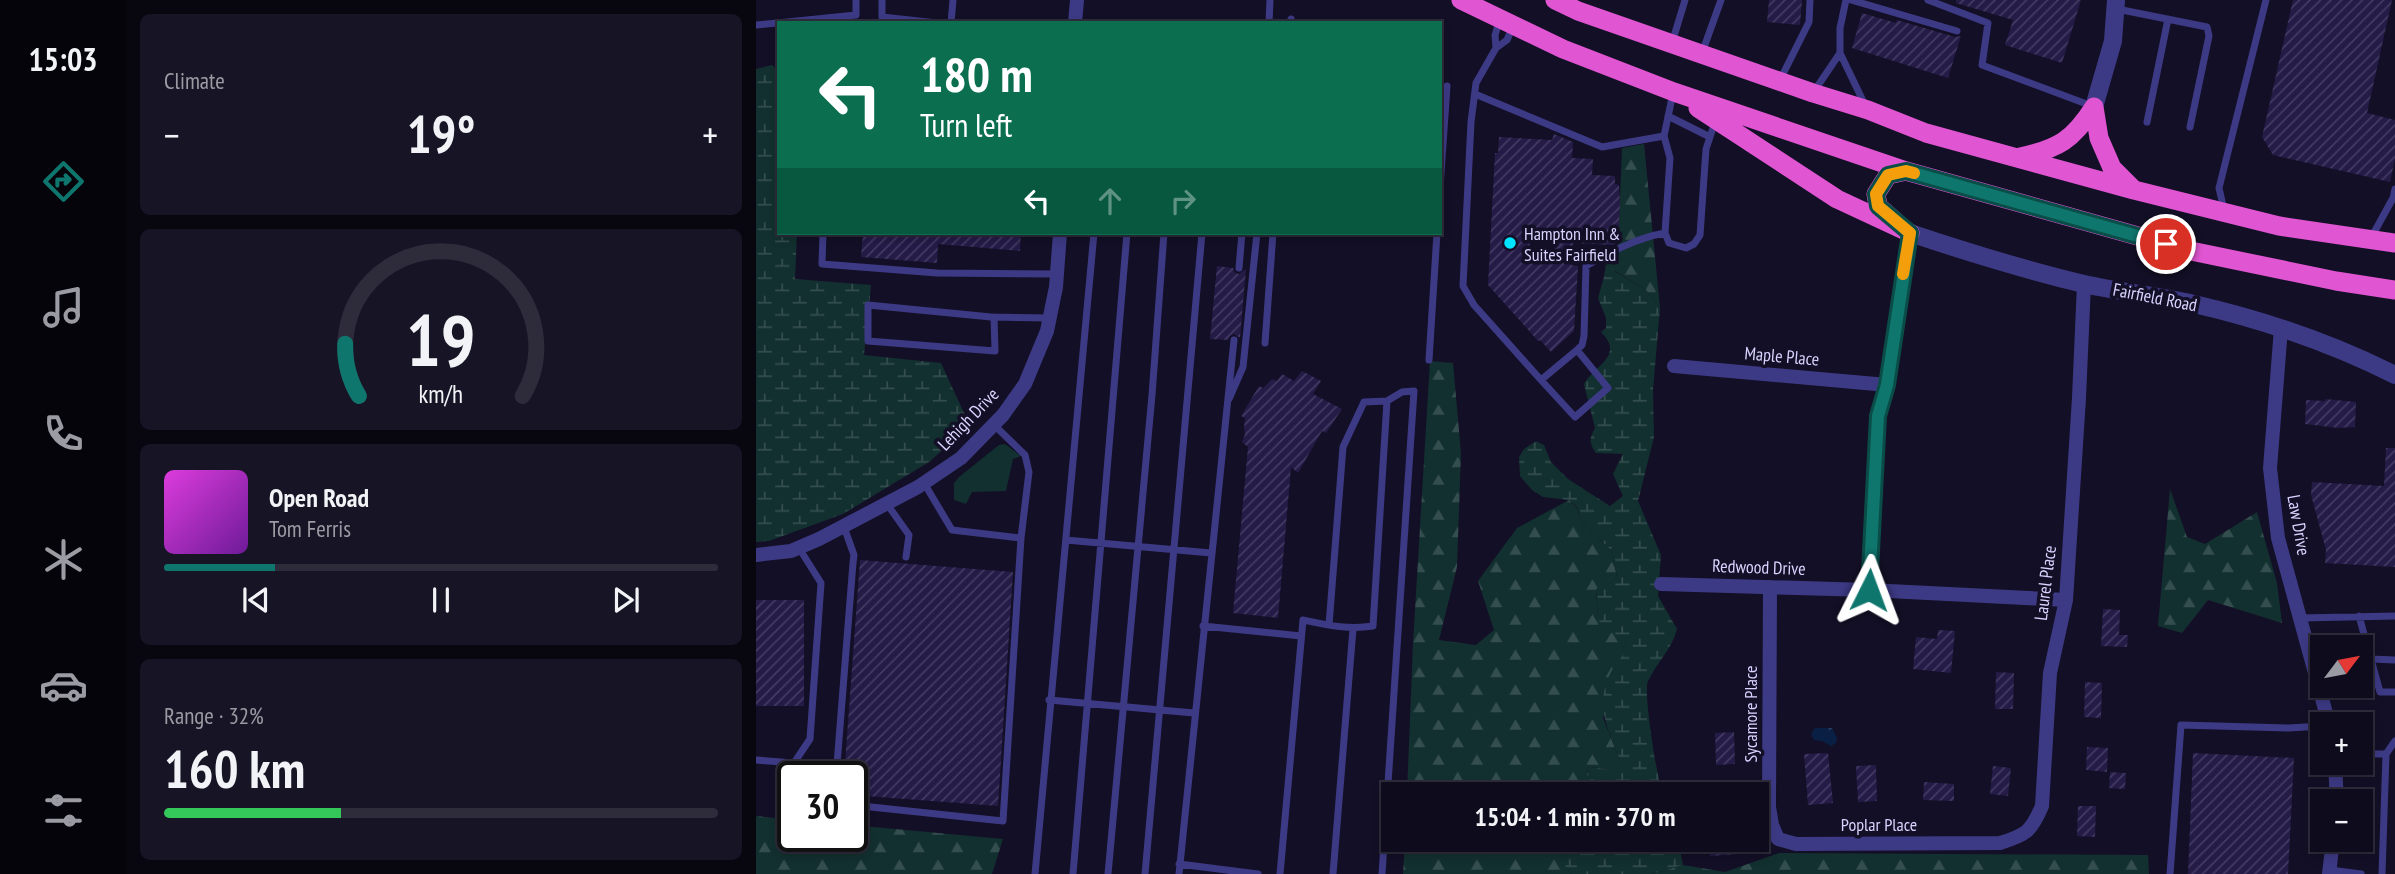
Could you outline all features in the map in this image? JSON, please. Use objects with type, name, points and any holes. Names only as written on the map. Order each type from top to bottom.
[{"type":"highway","points":[[1461,0],[1563,49],[1674,92],[1906,171],[2191,251],[2336,281],[2395,290]]},
{"type":"highway","points":[[1563,2],[1672,44],[1868,110],[1926,133],[2134,190],[2279,226],[2395,243]]},
{"type":"highway","points":[[1674,92],[1713,129],[1837,199],[1910,233]]},
{"type":"highway","points":[[2017,158],[2061,146],[2081,128],[2094,107]]},
{"type":"highway","points":[[2094,107],[2099,138],[2112,168],[2134,190]]},
{"type":"highway","points":[[1906,171],[1888,175],[1876,194],[1878,206],[1910,233]]},
{"type":"street","points":[[1075,21],[1077,0]]},
{"type":"street","points":[[2094,107],[2113,41],[2116,4]]},
{"type":"street","points":[[1869,590],[1878,416],[1887,385],[1910,233]]},
{"type":"street","name":"Fairfield Road","points":[[1910,233],[2084,284],[2195,304],[2281,328],[2357,356],[2395,375]]},
{"type":"street","name":"Lehigh Drive","points":[[756,555],[799,548],[887,504],[961,458],[994,425],[1025,384],[1047,331],[1057,274],[1060,235]]},
{"type":"street","name":"Laurel Place","points":[[1979,843],[2000,843],[2022,836],[2034,826],[2042,806],[2050,673],[2066,600],[2084,284]]},
{"type":"street","name":"Law Drive","points":[[2281,328],[2270,468],[2278,538],[2326,712]]},
{"type":"street","name":"Maple Place","points":[[1674,366],[1887,385]]},
{"type":"street","name":"Redwood Drive","points":[[1661,583],[2066,600]]},
{"type":"street","name":"Sycamore Place","points":[[1770,587],[1769,807],[1772,825],[1779,839]]},
{"type":"street","name":"Poplar Place","points":[[1779,839],[1796,844],[1979,843]]},
{"type":"street","points":[[2329,872],[2332,852]]},
{"type":"lane","points":[[796,21],[856,15],[856,0]]},
{"type":"lane","points":[[882,0],[882,17],[919,21]]},
{"type":"lane","points":[[951,21],[953,0]]},
{"type":"lane","points":[[1269,21],[1270,0]]},
{"type":"lane","points":[[1672,44],[1685,0]]},
{"type":"lane","points":[[1702,54],[1721,0]]},
{"type":"lane","points":[[1779,81],[1809,22],[1810,0]]},
{"type":"lane","points":[[1868,110],[1840,53],[1840,28],[1848,0],[1956,31]]},
{"type":"lane","points":[[1928,0],[1987,23],[1982,65],[2094,107]]},
{"type":"lane","points":[[2225,212],[2219,188],[2266,0]]},
{"type":"lane","points":[[2116,4],[2207,27],[2209,36],[2190,127]]},
{"type":"lane","points":[[2147,122],[2168,19]]},
{"type":"lane","points":[[1496,48],[1495,35],[1507,22]]},
{"type":"lane","points":[[1507,22],[1507,40],[1496,48],[1476,83],[1471,122],[1463,286],[1474,305],[1575,417],[1608,388],[1577,350]]},
{"type":"lane","points":[[756,25],[777,23]]},
{"type":"lane","points":[[1813,93],[1840,53]]},
{"type":"lane","points":[[1442,159],[1447,86]]},
{"type":"lane","points":[[1668,116],[1713,129],[1706,149],[1700,235],[1694,244],[1686,248],[1669,243],[1665,233],[1670,158],[1664,136],[1668,116],[1674,92]]},
{"type":"lane","points":[[1475,94],[1602,147],[1664,136]]},
{"type":"lane","points":[[2370,240],[2393,198],[2395,188]]},
{"type":"lane","points":[[1541,380],[1582,345],[1586,266],[1648,236],[1665,233]]},
{"type":"lane","points":[[823,235],[822,264],[937,273],[1057,274]]},
{"type":"lane","points":[[1035,874],[1094,235]]},
{"type":"lane","points":[[1073,874],[1127,235]]},
{"type":"lane","points":[[1108,874],[1164,235]]},
{"type":"lane","points":[[1145,874],[1202,235]]},
{"type":"lane","points":[[1239,268],[1242,235]]},
{"type":"lane","points":[[1226,406],[1243,367],[1257,235]]},
{"type":"lane","points":[[1265,343],[1273,235]]},
{"type":"lane","points":[[1429,360],[1437,235]]},
{"type":"lane","points":[[994,317],[995,351],[868,341],[868,305],[994,317],[1049,318]]},
{"type":"lane","points":[[1179,874],[1234,340]]},
{"type":"lane","points":[[1329,625],[1343,447],[1364,402],[1387,401],[1402,393],[1414,391],[1382,874]]},
{"type":"lane","points":[[1280,874],[1303,620],[1353,629],[1373,626],[1387,401]]},
{"type":"lane","points":[[868,807],[1003,821],[1021,538],[1029,472],[1025,455],[994,425]]},
{"type":"lane","points":[[924,483],[952,530],[1021,538]]},
{"type":"lane","points":[[887,504],[909,535],[906,557]]},
{"type":"lane","points":[[837,761],[854,555],[844,527]]},
{"type":"lane","points":[[1066,540],[1210,553]]},
{"type":"lane","points":[[756,760],[794,763],[810,739],[821,583],[799,548]]},
{"type":"lane","points":[[2359,616],[2364,635]]},
{"type":"lane","points":[[2301,618],[2395,616]]},
{"type":"lane","points":[[1203,626],[1301,636]]},
{"type":"lane","points":[[1333,874],[1353,629]]},
{"type":"lane","points":[[2373,659],[2395,660]]},
{"type":"lane","points":[[2373,666],[2380,692],[2395,692]]},
{"type":"lane","points":[[1049,700],[1194,713]]},
{"type":"lane","points":[[2170,874],[2181,724],[2310,727]]},
{"type":"lane","points":[[2382,874],[2386,754],[2395,741]]},
{"type":"lane","points":[[2373,754],[2386,754]]},
{"type":"lane","points":[[1179,864],[1258,874]]},
{"type":"lane","points":[[2329,872],[2361,874]]},
{"type":"green space","points":[[772,65],[777,69],[777,235],[797,235],[795,279],[871,285],[864,355],[941,363],[970,426],[929,462],[843,514],[769,541],[756,542],[756,69]]},
{"type":"green space","points":[[1644,144],[1660,308],[1645,289],[1615,271],[1604,277],[1608,250],[1618,246],[1622,148]]},
{"type":"green space","points":[[1614,271],[1645,289],[1660,308],[1653,390],[1654,437],[1638,501],[1661,555],[1658,596],[1677,629],[1672,643],[1648,681],[1647,689],[1651,736],[1660,782],[1591,782],[1586,772],[1590,767],[1613,770],[1619,758],[1606,724],[1603,703],[1607,681],[1623,654],[1626,639],[1602,629],[1596,589],[1617,576],[1611,550],[1581,522],[1577,507],[1569,500],[1543,497],[1532,490],[1520,476],[1519,457],[1524,449],[1536,441],[1544,445],[1551,462],[1568,479],[1610,506],[1623,496],[1613,474],[1623,454],[1596,453],[1594,450],[1591,441],[1595,428],[1584,384],[1609,354],[1608,340],[1601,332],[1606,328],[1606,318],[1598,298],[1604,277]]},
{"type":"green space","points":[[1430,361],[1453,363],[1461,453],[1457,567],[1439,640],[1476,645],[1494,630],[1478,581],[1517,528],[1569,500],[1577,508],[1581,522],[1611,550],[1617,577],[1596,590],[1598,616],[1626,639],[1625,655],[1614,667],[1603,718],[1619,758],[1614,770],[1590,767],[1586,772],[1591,782],[1407,782]]},
{"type":"green space","points":[[1005,444],[1021,456],[1013,459],[1006,491],[972,492],[966,504],[954,500],[954,483],[959,477],[999,445]]},
{"type":"green space","points":[[2170,489],[2187,537],[2205,544],[2257,512],[2277,583],[2282,623],[2208,600],[2182,633],[2158,626]]},
{"type":"green space","points":[[756,816],[777,818],[777,852],[868,852],[868,826],[1003,839],[992,874],[756,874]]},
{"type":"green space","points":[[1404,852],[1562,852],[1564,863],[1571,874],[1403,874]]},
{"type":"green space","points":[[1562,852],[1680,852],[1683,865],[1652,874],[1571,874],[1564,864]]},
{"type":"green space","points":[[1779,853],[2148,855],[2149,874],[1652,874],[1683,865],[1725,872]]},
{"type":"water","points":[[1815,728],[1832,728],[1837,738],[1836,743],[1831,746],[1814,740],[1811,734]]},
{"type":"building","points":[[1769,0],[1802,0],[1800,25],[1767,22]]},
{"type":"building","points":[[1956,0],[2081,0],[2062,63],[2005,45],[2013,20],[1956,3]]},
{"type":"building","points":[[2293,0],[2392,0],[2367,113],[2395,120],[2395,159],[2390,182],[2273,155],[2262,137]]},
{"type":"building","points":[[1862,13],[1955,37],[1961,36],[1948,78],[1852,48]]},
{"type":"building","name":"Hampton Inn & Suites Fairfield","points":[[1554,134],[1573,142],[1572,158],[1593,159],[1592,175],[1615,176],[1615,184],[1619,185],[1620,204],[1618,242],[1612,245],[1573,243],[1571,265],[1578,266],[1574,331],[1551,352],[1488,285],[1495,153],[1498,153],[1499,137],[1552,140]],"holes":[[[1530,237],[1555,239],[1553,264],[1529,263]]]},
{"type":"building","points":[[863,235],[1021,235],[1020,251],[938,244],[937,263],[861,257]]},
{"type":"building","points":[[1217,266],[1233,268],[1235,273],[1239,274],[1246,269],[1240,338],[1234,334],[1228,340],[1210,339]]},
{"type":"building","points":[[1302,371],[1321,381],[1313,394],[1342,409],[1326,433],[1322,431],[1298,473],[1291,467],[1278,618],[1233,613],[1248,447],[1242,442],[1245,418],[1241,416],[1259,386],[1263,388],[1272,379],[1277,381],[1282,374],[1294,381]]},
{"type":"building","points":[[2306,400],[2356,402],[2355,427],[2305,424]]},
{"type":"building","points":[[2386,448],[2395,448],[2395,567],[2325,563],[2326,550],[2311,495],[2312,482],[2384,486]]},
{"type":"building","points":[[860,560],[1013,572],[998,806],[868,796],[868,761],[845,761]]},
{"type":"building","points":[[756,600],[804,600],[804,706],[756,706]]},
{"type":"building","points":[[2103,609],[2120,610],[2119,635],[2128,635],[2127,647],[2101,646]]},
{"type":"building","points":[[1938,630],[1955,631],[1951,673],[1913,669],[1916,637],[1937,639]]},
{"type":"building","points":[[1996,672],[2014,673],[2013,709],[1995,709]]},
{"type":"building","points":[[2085,682],[2102,683],[2101,718],[2084,717]]},
{"type":"building","points":[[1734,732],[1735,764],[1716,765],[1715,733]]},
{"type":"building","points":[[2087,747],[2108,748],[2107,772],[2086,770]]},
{"type":"building","points":[[1828,753],[1833,803],[1808,805],[1804,754]]},
{"type":"building","points":[[2193,753],[2294,758],[2288,874],[2188,874]]},
{"type":"building","points":[[1876,765],[1877,801],[1858,802],[1856,766]]},
{"type":"building","points":[[1993,766],[2011,768],[2008,796],[1990,794]]},
{"type":"building","points":[[2110,772],[2126,773],[2125,789],[2109,788]]},
{"type":"building","points":[[1924,782],[1954,784],[1954,801],[1923,800]]},
{"type":"building","points":[[2078,806],[2096,806],[2095,837],[2077,836]]},
{"type":"building","points":[[1710,852],[1739,852],[1739,854],[1710,856]]},
{"type":"slow traffic","points":[[1903,274],[1910,233],[1878,206],[1876,194],[1888,175],[1906,171],[1914,173]]},
{"type":"place","name":"Hampton Inn & Suites Fairfield","points":[[1510,243]]},
{"type":"route","points":[[1869,590],[1878,416],[1887,385],[1910,233],[1878,206],[1876,194],[1880,184],[1888,175],[1906,171],[2166,244]]}]
